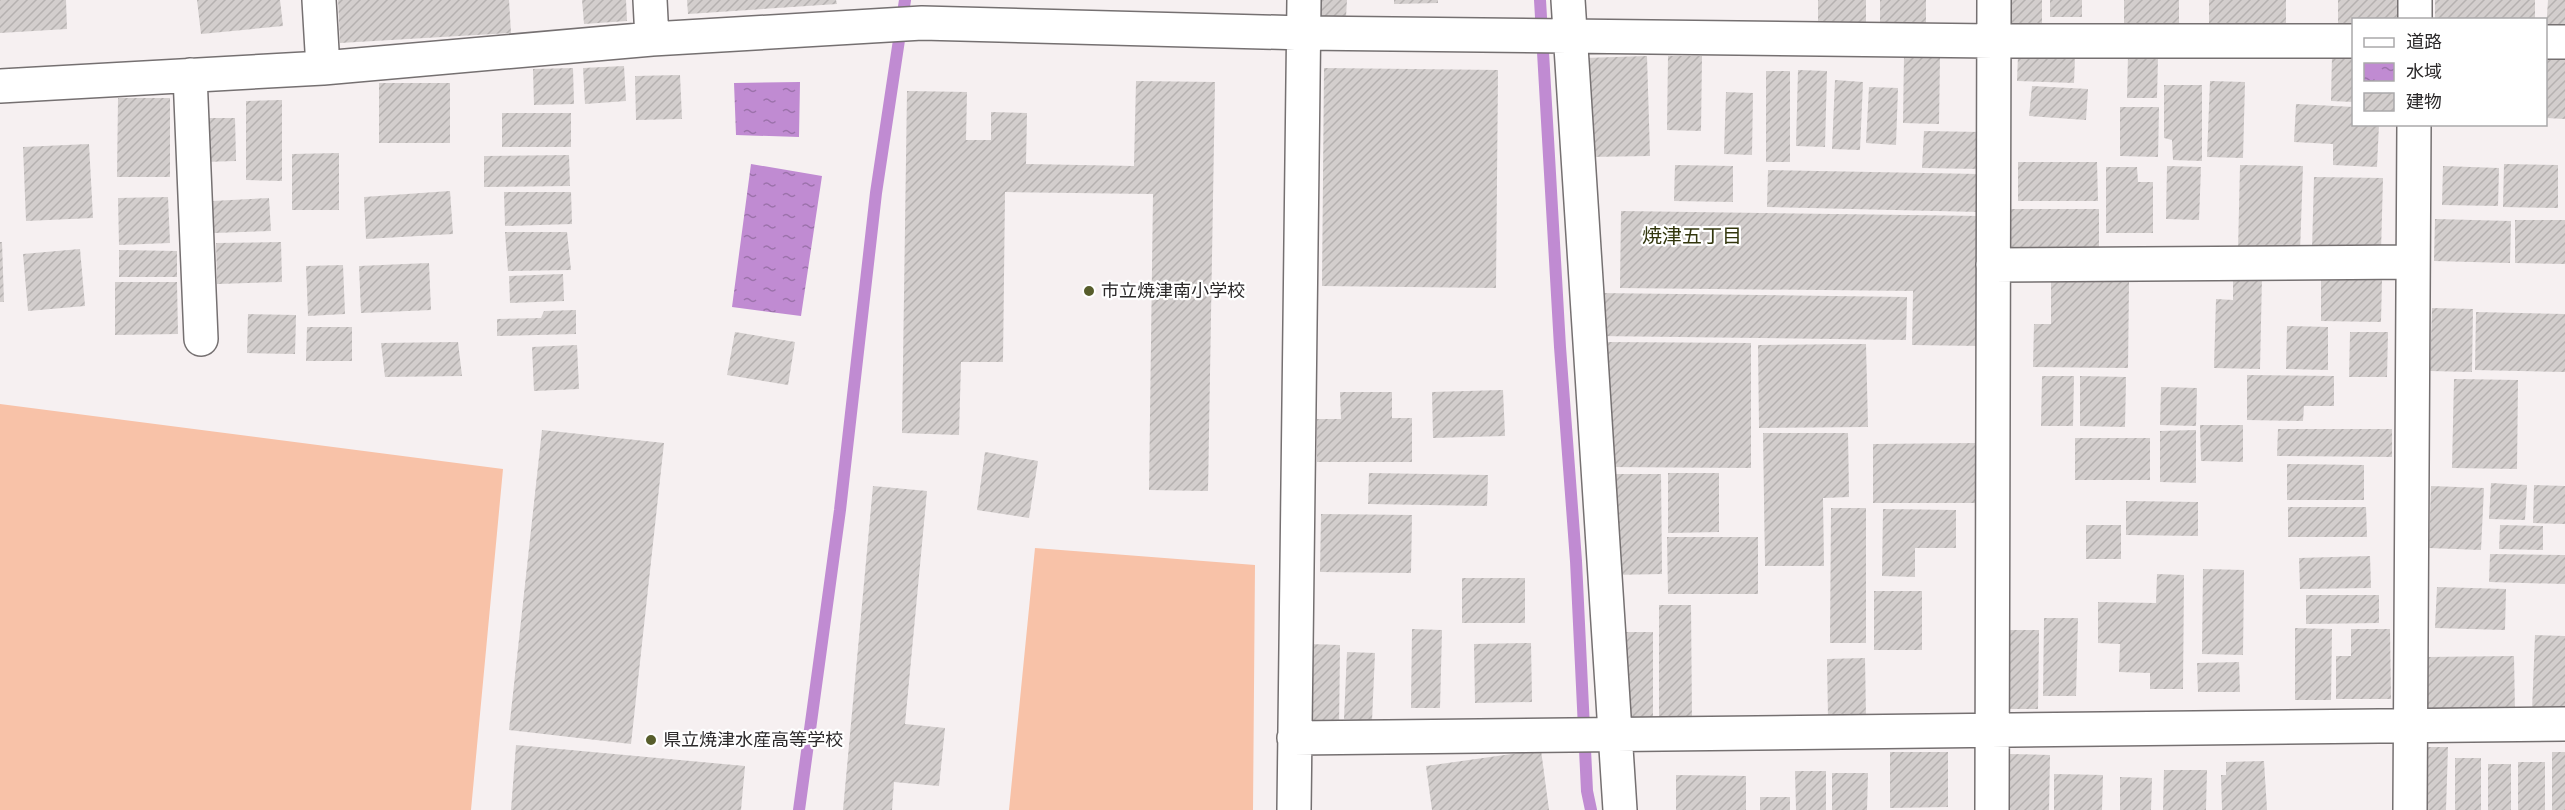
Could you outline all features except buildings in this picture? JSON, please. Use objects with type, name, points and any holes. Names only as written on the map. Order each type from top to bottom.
[{"type":"street","points":[[319,0],[323,68]]},
{"type":"street","points":[[650,0],[652,39]]},
{"type":"street","points":[[1294,810],[1304,0]]},
{"type":"street","points":[[1568,0],[1620,810]]},
{"type":"street","points":[[1992,810],[1994,0]]},
{"type":"street","points":[[2415,0],[2415,18]]},
{"type":"street","points":[[0,86],[323,68],[652,39],[868,13],[922,23],[1304,33],[1571,34],[1993,41],[2352,40]]},
{"type":"street","points":[[2547,42],[2565,42]]},
{"type":"street","points":[[190,75],[201,339]]},
{"type":"street","points":[[2410,810],[2414,126]]},
{"type":"street","points":[[1992,265],[2413,262]]},
{"type":"street","points":[[1294,738],[2565,724]]},
{"type":"shaded area","points":[[0,404],[503,469],[471,810],[0,810]]},
{"type":"shaded area","points":[[1035,548],[1255,565],[1253,810],[1009,810]]},
{"type":"water","points":[[800,82],[799,137],[736,135],[734,83]]},
{"type":"water","points":[[751,164],[822,176],[801,316],[732,307]]},
{"type":"waterway","points":[[799,810],[840,510],[876,193],[905,0]]},
{"type":"waterway","points":[[1540,0],[1560,347],[1576,561],[1587,791],[1591,810]]},
{"type":"place","name":"市立焼津南小学校","points":[[1089,291]]},
{"type":"place","name":"県立焼津水産高等学校","points":[[651,740]]},
{"type":"district","name":"焼津五丁目","points":[[1692,236]]}]
